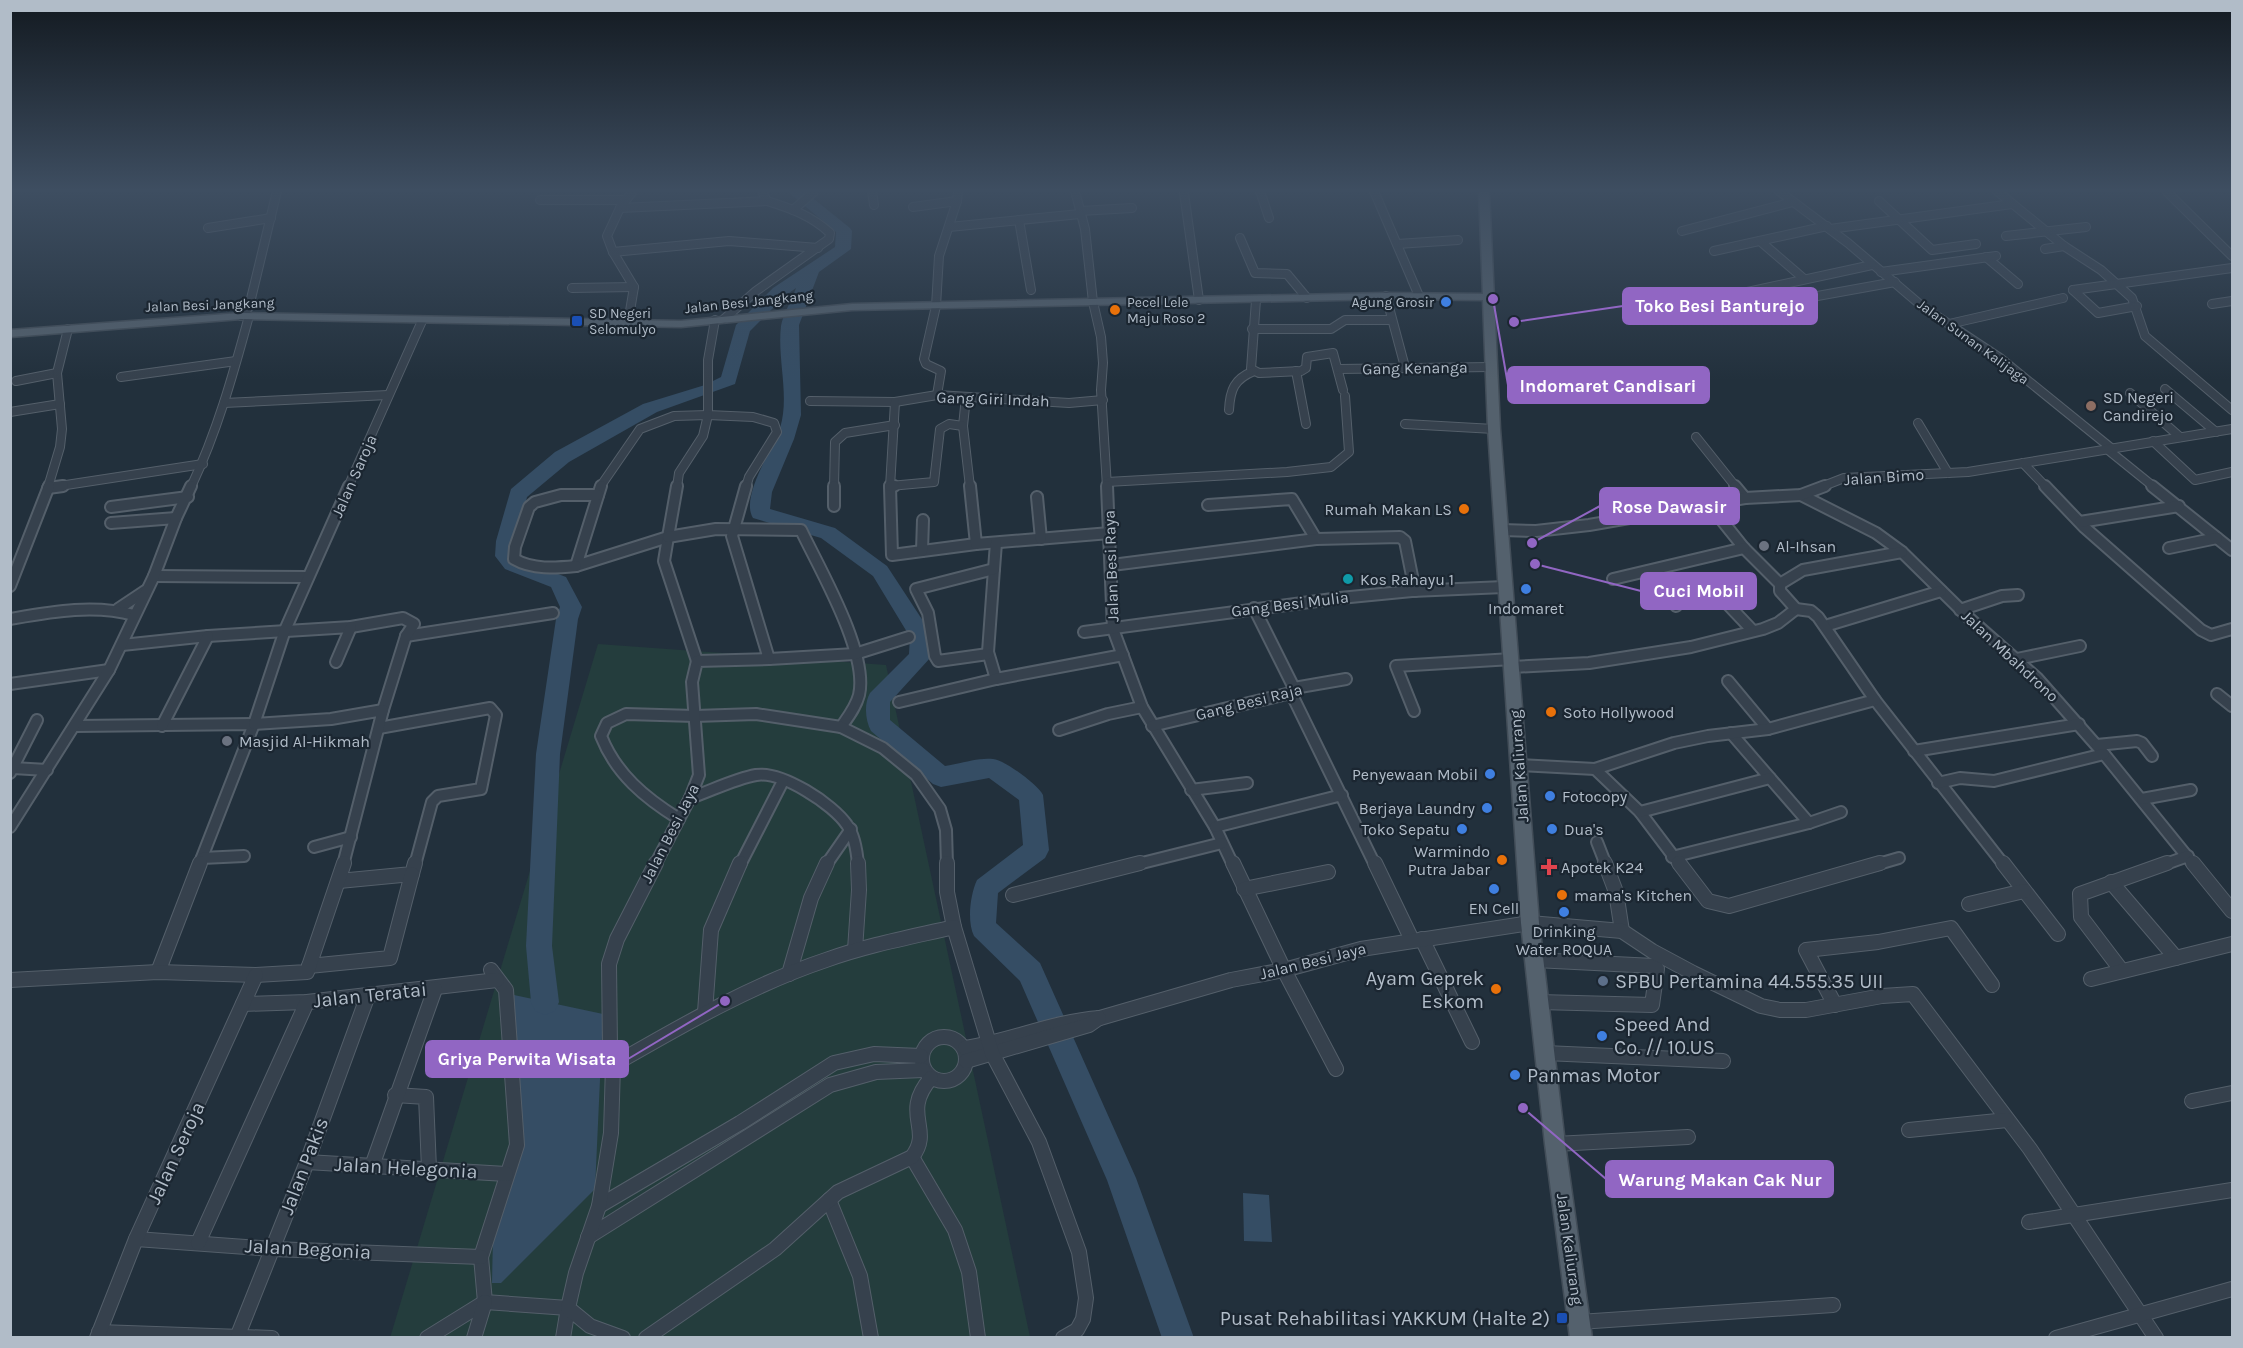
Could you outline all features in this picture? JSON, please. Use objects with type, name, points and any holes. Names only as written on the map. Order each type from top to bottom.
[{"type":"main road","name":"Jalan Kaliurang","points":[[1488,254],[1494,429],[1504,587],[1512,663],[1530,923],[1555,1144],[1580,1330]]},
{"type":"main road","name":"Jalan Besi Jangkang","points":[[10,334],[245,316],[681,324],[852,307],[1386,296],[1490,297]]},
{"type":"street","points":[[10,827],[15,813],[76,726],[109,670],[154,576],[176,518],[203,464],[224,403],[262,254]]},
{"type":"street","points":[[614,254],[634,287],[628,323]]},
{"type":"street","points":[[809,254],[756,291],[720,320],[708,360],[708,415],[703,436],[679,473],[664,561],[697,661],[855,654],[909,637]]},
{"type":"street","points":[[937,395],[941,371],[926,364],[924,359],[936,306],[940,254]]},
{"type":"street","points":[[1025,254],[1031,290]]},
{"type":"street","name":"Jalan Besi Raya","points":[[1088,254],[1101,337],[1113,629],[1142,707],[1215,827],[1284,970],[1336,1069]]},
{"type":"street","points":[[1193,254],[1199,300]]},
{"type":"street","points":[[1247,254],[1255,273],[1287,274],[1307,298]]},
{"type":"street","points":[[1401,254],[1419,296]]},
{"type":"street","points":[[1775,254],[1803,278]]},
{"type":"street","name":"Jalan Sunan Kalijaga","points":[[1859,254],[1923,308],[2000,358],[2232,550]]},
{"type":"street","points":[[2076,254],[2101,270],[2132,298],[2137,306],[2145,336],[2232,410]]},
{"type":"street","points":[[1881,272],[1996,256]]},
{"type":"street","points":[[1986,257],[2018,284]]},
{"type":"street","points":[[1729,296],[1803,278],[1872,265]]},
{"type":"street","points":[[2137,306],[2098,313],[2073,290],[2232,268]]},
{"type":"street","points":[[1773,304],[1894,282]]},
{"type":"street","points":[[572,288],[634,287]]},
{"type":"street","points":[[1386,296],[1405,367]]},
{"type":"street","points":[[1948,324],[2063,298]]},
{"type":"street","points":[[1254,371],[1250,364],[1256,300]]},
{"type":"street","points":[[2212,304],[2232,301]]},
{"type":"street","points":[[1252,329],[1331,329],[1345,320],[1391,320]]},
{"type":"street","name":"Jalan Saroja","points":[[158,972],[254,724],[262,691],[285,630],[354,479],[388,395],[422,321]]},
{"type":"street","points":[[10,585],[48,488],[60,447],[62,429],[57,373],[68,329]]},
{"type":"street","points":[[1107,482],[1287,472],[1331,467],[1349,452],[1344,393],[1335,354],[1307,357],[1306,368],[1298,371],[1254,371],[1236,380],[1231,390],[1229,410]]},
{"type":"street","points":[[121,377],[236,361]]},
{"type":"street","name":"Gang Kenanga","points":[[1340,369],[1491,367]]},
{"type":"street","points":[[1298,371],[1306,424]]},
{"type":"street","points":[[16,381],[57,373]]},
{"type":"street","points":[[2165,389],[2216,432]]},
{"type":"street","points":[[2130,393],[2180,437]]},
{"type":"street","points":[[224,403],[388,395]]},
{"type":"street","name":"Gang Giri Indah","points":[[810,401],[895,402],[937,395],[1069,403],[1103,400]]},
{"type":"street","points":[[966,397],[963,426],[975,544]]},
{"type":"street","points":[[895,402],[890,486],[892,555],[975,544],[1110,533]]},
{"type":"street","points":[[10,412],[60,404]]},
{"type":"street","points":[[576,566],[601,485],[640,429],[674,416],[708,415],[772,421],[776,425],[777,432],[749,477],[733,528],[732,543],[769,658]]},
{"type":"street","points":[[1918,423],[1948,473]]},
{"type":"street","points":[[834,506],[835,441],[845,433],[895,424]]},
{"type":"street","points":[[890,486],[934,482],[940,429],[949,424],[963,426]]},
{"type":"street","points":[[1404,424],[1494,429]]},
{"type":"street","name":"Jalan Bimo","points":[[1502,530],[1536,531],[1589,525],[1745,498],[1801,495],[1844,478],[1948,473],[2180,437],[2231,432]]},
{"type":"street","points":[[1696,437],[1745,498]]},
{"type":"street","points":[[2153,441],[2195,480],[2232,472]]},
{"type":"street","points":[[2023,463],[2080,522],[2201,630],[2211,635],[2232,629]]},
{"type":"street","points":[[48,488],[203,464]]},
{"type":"street","points":[[598,495],[548,496],[533,502],[529,507],[515,547],[514,559],[540,567],[576,566],[702,530],[733,528],[801,530],[855,654],[860,674],[860,691],[856,705],[841,727]]},
{"type":"street","name":"Jalan Mbahdrono","points":[[1801,495],[1876,533],[1902,552],[1960,610],[2017,659],[2079,724],[2230,905]]},
{"type":"street","points":[[111,507],[188,497]]},
{"type":"street","points":[[1037,497],[1041,539]]},
{"type":"street","points":[[1208,505],[1292,499],[1316,539]]},
{"type":"street","points":[[1708,504],[1744,548],[1780,584],[1780,591],[1796,609],[1811,611],[1825,626],[1875,700],[2058,934]]},
{"type":"street","points":[[2080,522],[2179,506]]},
{"type":"street","points":[[111,523],[176,518]]},
{"type":"street","points":[[922,551],[923,520]]},
{"type":"street","points":[[1112,565],[1316,539],[1393,536],[1404,538],[1415,591]]},
{"type":"street","points":[[2169,548],[2217,538]]},
{"type":"street","points":[[996,543],[988,654],[996,680]]},
{"type":"street","points":[[1613,579],[1744,548]]},
{"type":"street","points":[[1780,584],[1803,570],[1902,552]]},
{"type":"street","points":[[988,654],[943,663],[938,661],[934,656],[931,618],[925,601],[916,589],[994,569]]},
{"type":"street","points":[[1649,571],[1676,606]]},
{"type":"street","points":[[154,576],[308,578]]},
{"type":"street","name":"Gang Besi Mulia","points":[[1083,632],[1254,608],[1415,591],[1504,587]]},
{"type":"street","points":[[118,609],[146,591]]},
{"type":"street","points":[[1825,626],[1941,591]]},
{"type":"street","points":[[1717,592],[1753,631]]},
{"type":"street","points":[[1960,610],[2002,596],[2018,595]]},
{"type":"street","points":[[1254,608],[1342,795],[1472,1042]]},
{"type":"street","points":[[10,619],[45,613],[118,609],[134,615]]},
{"type":"street","points":[[1414,711],[1396,666],[1512,663],[1557,667],[1602,662],[1697,646],[1753,631],[1777,623],[1796,609]]},
{"type":"street","points":[[406,636],[553,614]]},
{"type":"street","points":[[10,980],[158,972],[256,975],[307,972],[339,881],[382,710],[406,636],[414,624],[403,618],[351,627],[208,636],[122,645]]},
{"type":"street","points":[[336,662],[351,627]]},
{"type":"street","points":[[162,726],[208,636]]},
{"type":"street","points":[[2017,659],[2079,646]]},
{"type":"street","points":[[899,702],[996,680],[1123,656]]},
{"type":"street","name":"Jalan Besi Jaya","points":[[562,1338],[576,1274],[599,1206],[611,1133],[613,1065],[610,1048],[609,964],[631,911],[690,798],[699,776],[692,682],[697,661]]},
{"type":"street","points":[[10,684],[109,670]]},
{"type":"street","name":"Gang Besi Raja","points":[[1152,726],[1346,680]]},
{"type":"street","points":[[1728,681],[1768,729]]},
{"type":"street","points":[[2217,694],[2232,706]]},
{"type":"street","points":[[1519,765],[1595,769],[1674,743],[1768,729],[1875,700]]},
{"type":"street","points":[[1059,730],[1108,714],[1142,707]]},
{"type":"street","points":[[309,966],[390,958],[432,801],[438,796],[481,789],[496,715],[490,708],[379,728]]},
{"type":"street","points":[[76,726],[254,724],[332,718],[382,710]]},
{"type":"street","points":[[679,819],[655,804],[617,769],[606,753],[601,736],[607,723],[626,714],[695,716],[756,714],[841,727],[864,737],[916,775],[940,809],[946,830],[947,892],[954,927],[991,1048],[1039,1142],[1079,1252],[1086,1298],[1083,1319],[1077,1330],[1063,1338]]},
{"type":"street","points":[[37,720],[12,771],[47,770]]},
{"type":"street","points":[[1914,751],[2079,724]]},
{"type":"street","points":[[1731,733],[1809,823]]},
{"type":"street","points":[[1938,783],[1959,778],[1994,781],[2100,749],[2137,741],[2142,742],[2152,756]]},
{"type":"street","points":[[1595,769],[1640,812],[1672,857],[1708,901],[1729,906],[1745,903],[1899,858]]},
{"type":"street","points":[[690,798],[755,775],[771,775],[808,791],[824,801],[851,829],[857,862],[855,950]]},
{"type":"street","points":[[1640,812],[1770,778]]},
{"type":"street","points":[[705,1012],[711,930],[750,842],[783,781]]},
{"type":"street","points":[[1191,790],[1247,783]]},
{"type":"street","points":[[2142,799],[2190,790]]},
{"type":"street","points":[[1215,827],[1342,795]]},
{"type":"street","points":[[1672,857],[1809,823],[1841,812]]},
{"type":"street","points":[[789,974],[816,881],[832,852],[851,829]]},
{"type":"street","points":[[314,847],[351,837]]},
{"type":"street","points":[[1597,842],[1616,892],[1622,931],[1662,957],[1761,1006],[1780,1010],[1806,1010],[1882,996],[1913,994],[2030,1149],[2156,1338]]},
{"type":"street","points":[[1013,895],[1222,843]]},
{"type":"street","points":[[202,858],[244,856]]},
{"type":"street","points":[[2122,971],[2079,914],[2082,892],[2188,856]]},
{"type":"street","points":[[1244,889],[1329,872]]},
{"type":"street","points":[[339,881],[412,874]]},
{"type":"street","points":[[2110,882],[2176,958]]},
{"type":"street","points":[[1969,904],[2025,891]]},
{"type":"street","name":"Jalan Besi Jaya","points":[[965,1055],[1231,980],[1284,970],[1361,949],[1530,923],[1622,931]]},
{"type":"street","points":[[613,1065],[705,1012],[789,974],[855,950],[954,927]]},
{"type":"street","points":[[1835,1005],[1806,950],[1878,942],[1951,928],[1992,985]]},
{"type":"street","points":[[2091,979],[2232,944]]},
{"type":"street","points":[[1534,960],[1654,966],[1656,969],[1652,1005],[1539,1002]]},
{"type":"street","name":"Jalan Seroja","points":[[98,1335],[136,1239],[256,975]]},
{"type":"street","name":"Jalan Teratai","points":[[243,1004],[307,1002],[435,989],[494,975],[506,990],[517,1145],[506,1174]]},
{"type":"street","points":[[372,1166],[395,1095],[435,989]]},
{"type":"street","name":"Jalan Pakis","points":[[238,1335],[307,1162],[368,995]]},
{"type":"street","points":[[198,1243],[307,1002]]},
{"type":"street","points":[[599,1206],[740,1123],[834,1063],[874,1054],[925,1068],[945,1081],[952,1079],[963,1068],[965,1055],[955,1039],[941,1037],[928,1044],[925,1068],[916,1099],[915,1115],[921,1144],[919,1151],[912,1157],[838,1192],[775,1249],[646,1338]]},
{"type":"street","points":[[1545,1053],[1723,1061]]},
{"type":"street","points":[[588,1237],[830,1085],[870,1071],[925,1068]]},
{"type":"street","points":[[2192,1101],[2232,1093]]},
{"type":"street","points":[[395,1095],[426,1097],[429,1169]]},
{"type":"street","points":[[1908,1130],[2007,1120]]},
{"type":"street","points":[[1555,1144],[1688,1137]]},
{"type":"street","points":[[912,1157],[955,1230],[969,1272],[978,1338]]},
{"type":"street","name":"Jalan Helegonia","points":[[307,1162],[506,1174]]},
{"type":"street","points":[[474,1338],[485,1302],[481,1257],[506,1174]]},
{"type":"street","points":[[2029,1222],[2232,1190]]},
{"type":"street","points":[[829,1200],[860,1276],[871,1338]]},
{"type":"street","name":"Jalan Begonia","points":[[136,1239],[273,1249],[481,1257]]},
{"type":"street","points":[[2056,1338],[2232,1289]]},
{"type":"street","points":[[427,1338],[485,1302],[568,1308],[590,1326],[623,1338]]},
{"type":"street","points":[[1580,1330],[1833,1305]]},
{"type":"street","points":[[98,1335],[238,1335],[272,1338]]},
{"type":"green space","points":[[598,644],[886,665],[1030,1337],[390,1338]]},
{"type":"water","points":[[514,995],[603,1014],[595,1189],[501,1283],[492,1283],[493,1236],[522,1149]]},
{"type":"water","points":[[1243,1193],[1269,1195],[1272,1242],[1244,1241]]},
{"type":"waterway","points":[[713,386],[729,380],[742,329],[779,292],[836,254]]},
{"type":"waterway","points":[[812,270],[790,325],[792,415],[790,426],[762,492],[760,513],[828,533],[880,571],[921,636],[920,657],[878,699],[879,724],[941,777],[992,768],[1031,795],[1036,850],[986,888],[983,928],[1030,972],[1121,1178],[1178,1338]]},
{"type":"waterway","points":[[545,1002],[539,946],[548,754],[567,619],[571,607],[559,582],[512,564],[506,557],[506,541],[518,494],[562,457],[650,408],[702,390]]},
{"type":"place","name":"Indomaret Candisari","points":[[1493,299]]},
{"type":"place","name":"Agung Grosir","points":[[1446,302]]},
{"type":"place","name":"Pecel Lele Maju Roso 2","points":[[1115,310]]},
{"type":"place","name":"SD Negeri Selomulyo","points":[[577,321]]},
{"type":"place","name":"Toko Besi Banturejo","points":[[1514,322]]},
{"type":"place","name":"SD Negeri Candirejo","points":[[2091,406]]},
{"type":"place","name":"Rumah Makan LS","points":[[1464,509]]},
{"type":"place","name":"Rose Dawasir","points":[[1532,543]]},
{"type":"place","name":"Al-Ihsan","points":[[1764,546]]},
{"type":"place","name":"Cuci Mobil","points":[[1535,564]]},
{"type":"place","name":"Kos Rahayu 1","points":[[1348,579]]},
{"type":"place","name":"Indomaret","points":[[1526,589]]},
{"type":"place","name":"Soto Hollywood","points":[[1551,712]]},
{"type":"place","name":"Masjid Al-Hikmah","points":[[227,741]]},
{"type":"place","name":"Penyewaan Mobil","points":[[1490,774]]},
{"type":"place","name":"Fotocopy","points":[[1550,796]]},
{"type":"place","name":"Berjaya Laundry","points":[[1487,808]]},
{"type":"place","name":"Toko Sepatu","points":[[1462,829]]},
{"type":"place","name":"Dua's","points":[[1552,829]]},
{"type":"place","name":"Warmindo Putra Jabar","points":[[1502,860]]},
{"type":"place","name":"Apotek K24","points":[[1549,867]]},
{"type":"place","name":"EN Cell","points":[[1494,889]]},
{"type":"place","name":"mama's Kitchen","points":[[1562,895]]},
{"type":"place","name":"Drinking Water ROQUA","points":[[1564,912]]},
{"type":"place","name":"SPBU Pertamina 44.555.35 UII","points":[[1603,981]]},
{"type":"place","name":"Ayam Geprek Eskom","points":[[1496,989]]},
{"type":"place","name":"Griya Perwita Wisata","points":[[725,1001]]},
{"type":"place","name":"Speed And Co. // 10.US","points":[[1602,1036]]},
{"type":"place","name":"Panmas Motor","points":[[1515,1075]]},
{"type":"place","name":"Warung Makan Cak Nur","points":[[1523,1108]]},
{"type":"place","name":"Pusat Rehabilitasi YAKKUM (Halte 2)","points":[[1562,1318]]}]
